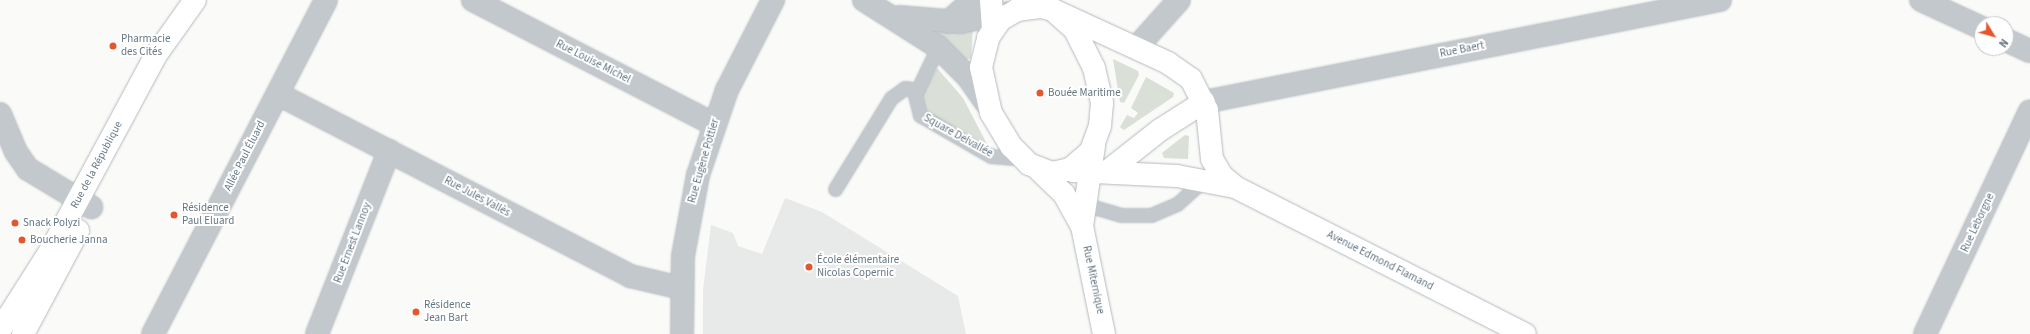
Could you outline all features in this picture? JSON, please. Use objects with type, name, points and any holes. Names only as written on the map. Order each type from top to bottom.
[{"type":"street","name":"Rue de la République","points":[[23,334],[156,55],[194,0]]},
{"type":"street","name":"Rue de la République","points":[[0,330],[85,203],[199,0]]},
{"type":"street","name":"Allée Paul Éluard","points":[[153,334],[326,0]]},
{"type":"street","name":"Rue Louise Michel","points":[[473,0],[713,124]]},
{"type":"street","name":"Rue Eugène Pottier","points":[[682,334],[681,288],[689,214],[713,124],[744,53],[773,0]]},
{"type":"street","points":[[948,22],[973,0]]},
{"type":"street","points":[[1136,48],[1179,0]]},
{"type":"street","name":"Rue Baert","points":[[1204,102],[1720,0]]},
{"type":"street","points":[[1921,0],[1974,24]]},
{"type":"street","points":[[870,2],[892,15],[948,22],[1030,7],[1046,6],[1136,48],[1185,74],[1204,102],[1209,173]]},
{"type":"street","points":[[1046,6],[1075,30],[1094,68],[1102,111],[1094,145],[1098,171]]},
{"type":"street","name":"Square Delvallée","points":[[987,104],[981,68],[985,44],[997,14]]},
{"type":"street","name":"Square Delvallée","points":[[892,15],[938,47],[968,77],[987,104],[1005,138],[1030,163],[1076,202],[1082,226]]},
{"type":"street","points":[[2014,44],[2030,51]]},
{"type":"street","name":"Rue Jules Vallès","points":[[278,94],[630,276],[648,283],[681,288]]},
{"type":"street","points":[[1076,202],[1098,171],[1204,102]]},
{"type":"street","name":"Rue Leborgne","points":[[1925,334],[2030,111]]},
{"type":"street","points":[[0,114],[24,164],[85,203]]},
{"type":"street","points":[[1064,171],[1082,161],[1094,145]]},
{"type":"street","name":"Rue Ernest Lannoy","points":[[317,334],[389,151]]},
{"type":"street","name":"Square Delvallée","points":[[1030,163],[1052,173],[1064,171],[1209,173]]},
{"type":"street","name":"Avenue Edmond Flamand","points":[[1209,173],[1525,334]]},
{"type":"street","name":"Rue Miternique","points":[[1082,226],[1104,334]]},
{"type":"lane","name":"Square Delvallée","points":[[938,47],[917,90],[916,108],[927,122],[992,156],[1030,163]]},
{"type":"lane","points":[[835,189],[891,98],[906,88],[917,90]]},
{"type":"lane","name":"Square Delvallée","points":[[1076,202],[1114,214],[1143,216],[1170,208],[1209,173]]},
{"type":"lane","points":[[2,334],[15,306]]},
{"type":"shaded area","points":[[973,28],[971,58],[966,60],[937,35],[939,30]]},
{"type":"shaded area","points":[[1113,59],[1138,71],[1139,75],[1124,103],[1120,102]]},
{"type":"shaded area","points":[[937,68],[963,98],[987,144],[924,110],[923,94]]},
{"type":"shaded area","points":[[1146,77],[1174,93],[1173,97],[1124,130],[1120,127],[1127,115],[1134,118],[1138,113],[1131,108]]},
{"type":"shaded area","points":[[1185,135],[1189,136],[1188,159],[1164,158],[1162,153]]},
{"type":"shaded area","name":"École élémentaire Nicolas Copernic","points":[[785,198],[822,212],[958,296],[966,334],[703,334],[703,290],[711,225],[733,233],[738,246],[762,254]]},
{"type":"place","name":"Pharmacie des Cités","points":[[113,46]]},
{"type":"place","name":"Bouée Maritime","points":[[1040,93]]},
{"type":"place","name":"Résidence Paul Eluard","points":[[174,215]]},
{"type":"place","name":"Snack Polyzi","points":[[15,223]]},
{"type":"place","name":"Boucherie Janna","points":[[22,240]]},
{"type":"place","name":"École élémentaire Nicolas Copernic","points":[[809,267]]},
{"type":"place","name":"Résidence Jean Bart","points":[[416,312]]}]
